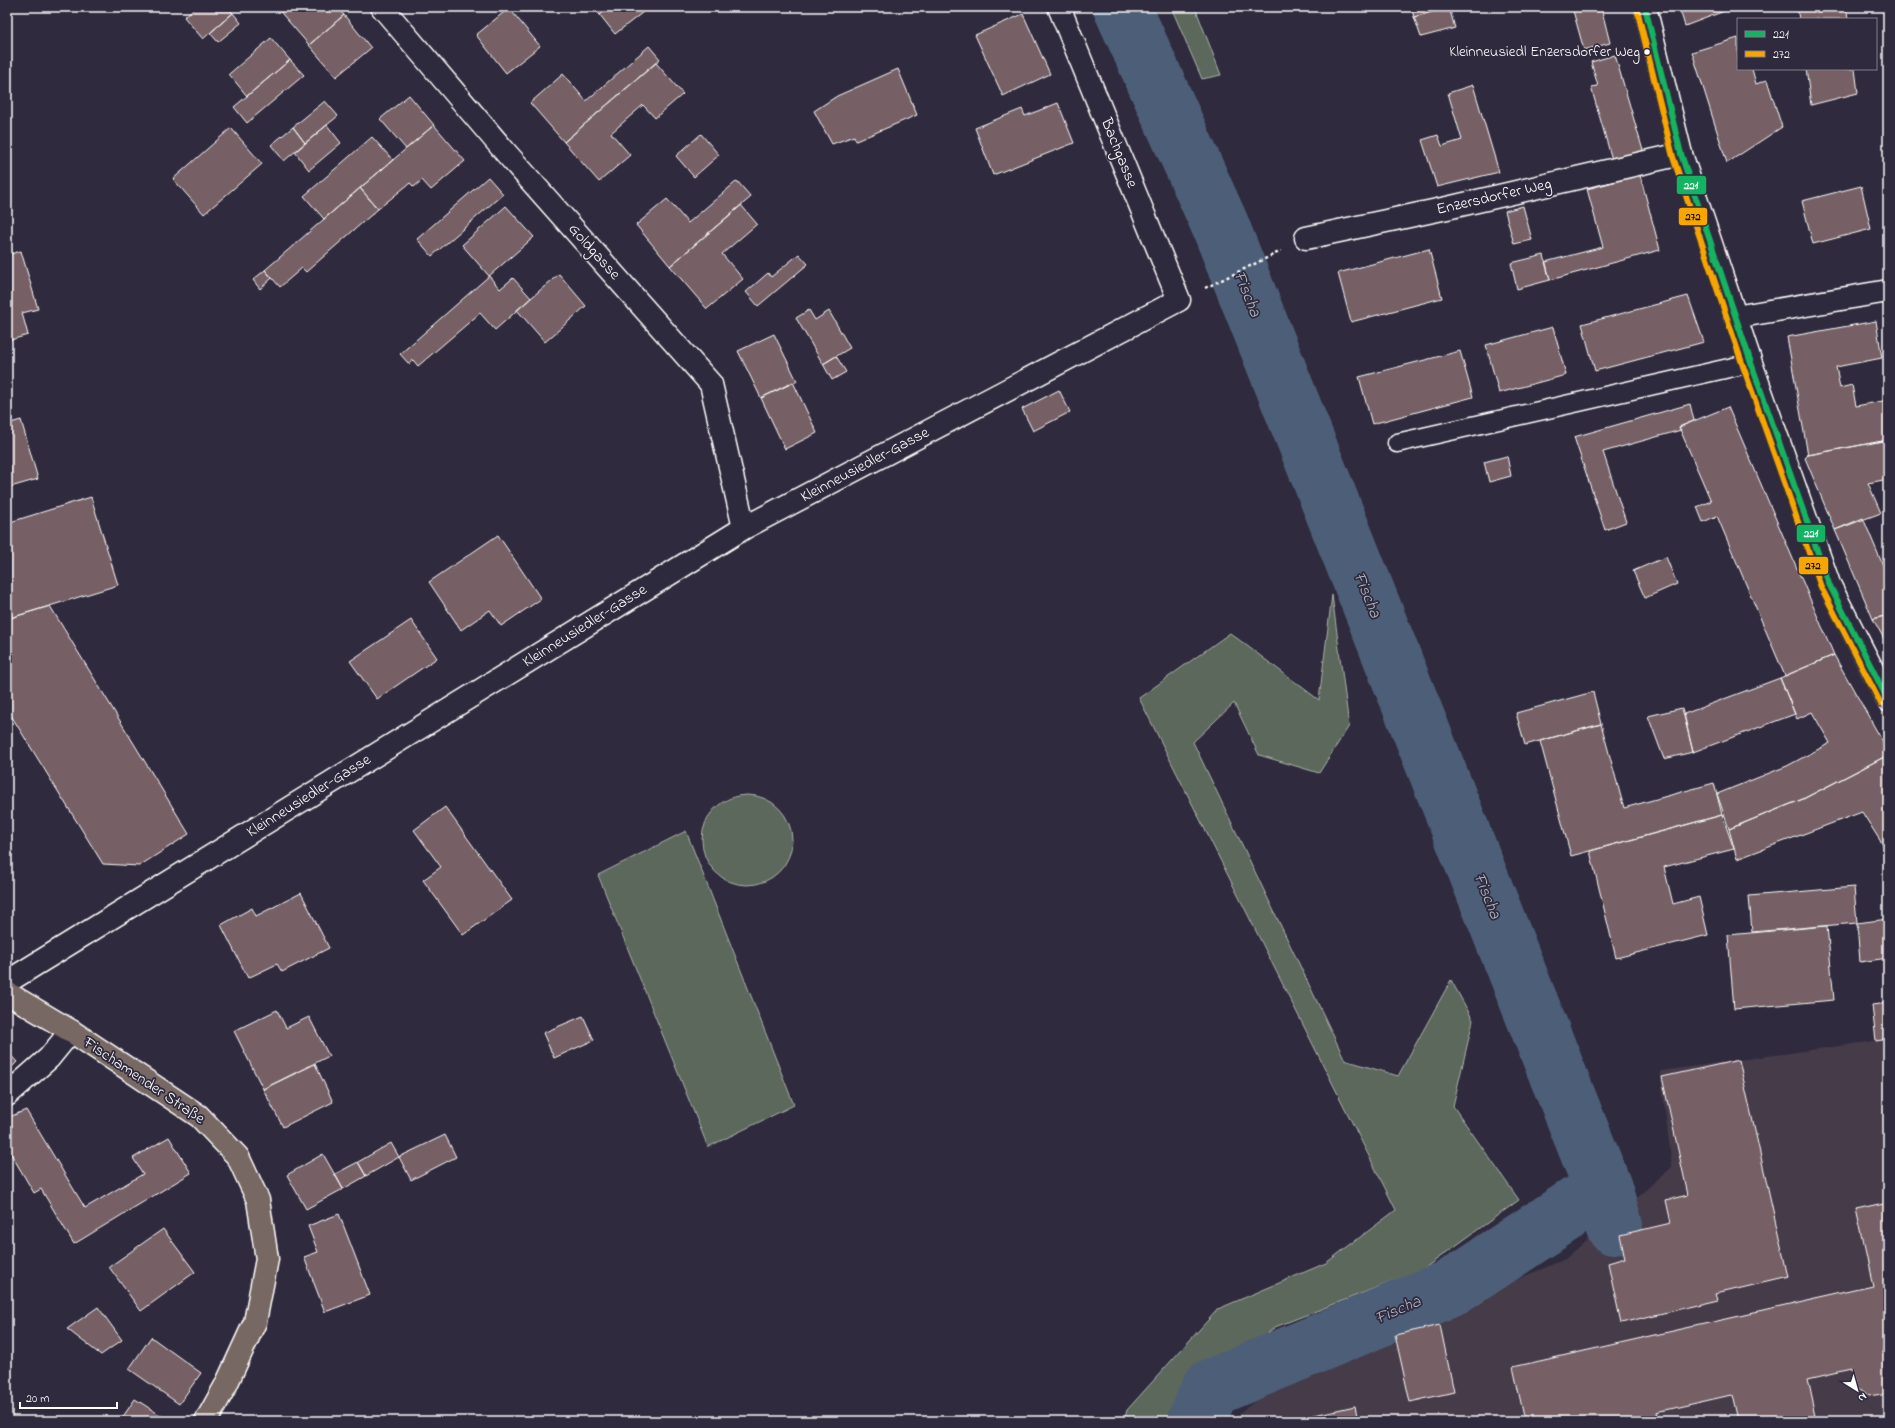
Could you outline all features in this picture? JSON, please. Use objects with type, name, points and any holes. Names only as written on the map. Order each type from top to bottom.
[{"type":"main road","name":"Fischamender Straße","points":[[7,993],[70,1031],[200,1116],[238,1157],[258,1200],[268,1259],[255,1322],[226,1385],[206,1421]]},
{"type":"street","name":"Goldgasse","points":[[382,7],[512,160],[712,384],[744,528]]},
{"type":"street","name":"Bachgasse","points":[[1059,7],[1179,300]]},
{"type":"street","points":[[1644,7],[1681,154],[1751,363],[1829,584],[1888,700]]},
{"type":"street","name":"Enzersdorfer Weg","points":[[1306,238],[1447,208],[1681,154]]},
{"type":"street","points":[[1735,317],[1888,291]]},
{"type":"street","name":"Kleinneusiedler-Gasse","points":[[7,982],[744,528],[1179,300]]},
{"type":"street","points":[[7,1096],[50,1058],[70,1031]]},
{"type":"lane","points":[[1397,442],[1751,363]]},
{"type":"path","points":[[1204,289],[1272,255]]},
{"type":"shaded area","points":[[1888,1039],[1888,1421],[1229,1421],[1287,1377],[1565,1259],[1672,1167],[1660,1071]]},
{"type":"green space","points":[[1171,7],[1195,7],[1221,75],[1202,79]]},
{"type":"green space","points":[[1332,595],[1349,726],[1319,773],[1259,755],[1234,703],[1193,742],[1345,1060],[1398,1076],[1451,980],[1473,1020],[1453,1106],[1519,1200],[1422,1270],[1275,1327],[1187,1402],[1220,1421],[1124,1421],[1127,1410],[1218,1309],[1326,1263],[1396,1210],[1139,698],[1230,633],[1319,700]]},
{"type":"green space","points":[[738,795],[756,795],[772,802],[785,815],[792,831],[792,849],[785,865],[772,878],[756,885],[738,885],[722,878],[709,865],[702,849],[702,831],[709,815],[722,802]]},
{"type":"green space","points":[[686,831],[794,1105],[708,1147],[598,875]]},
{"type":"building","points":[[196,7],[227,7],[233,13],[203,39],[184,17]]},
{"type":"building","points":[[276,7],[337,7],[344,15],[309,45]]},
{"type":"building","points":[[593,7],[609,7],[600,15]]},
{"type":"building","points":[[609,7],[645,7],[647,9],[615,34],[600,15]]},
{"type":"building","points":[[1411,7],[1449,7],[1414,17]]},
{"type":"building","points":[[1449,7],[1455,28],[1421,37],[1414,17]]},
{"type":"building","points":[[1572,7],[1601,7],[1610,43],[1584,50]]},
{"type":"building","points":[[1679,7],[1735,7],[1685,26]]},
{"type":"building","points":[[1797,7],[1846,7],[1848,18],[1799,18]]},
{"type":"building","points":[[509,8],[540,46],[506,73],[476,35]]},
{"type":"building","points":[[233,13],[241,23],[218,42],[210,33]]},
{"type":"building","points":[[1023,14],[1050,74],[1003,96],[975,35]]},
{"type":"building","points":[[344,15],[371,48],[336,77],[309,45]]},
{"type":"building","points":[[271,38],[290,60],[247,96],[229,74]]},
{"type":"building","points":[[1737,38],[1737,70],[1752,70],[1756,84],[1767,80],[1782,127],[1727,163],[1692,52]]},
{"type":"building","points":[[649,46],[660,59],[564,142],[530,103],[563,74],[586,101]]},
{"type":"building","points":[[1615,55],[1644,154],[1613,163],[1591,87],[1598,86],[1591,62]]},
{"type":"building","points":[[290,60],[304,75],[247,123],[234,107]]},
{"type":"building","points":[[656,63],[683,94],[655,118],[643,105],[611,133],[630,155],[599,182],[564,142]]},
{"type":"building","points":[[898,69],[917,115],[856,141],[854,136],[832,144],[814,111],[837,96]]},
{"type":"building","points":[[1806,70],[1855,70],[1858,93],[1811,105]]},
{"type":"building","points":[[1473,85],[1499,172],[1437,187],[1422,140],[1438,135],[1442,146],[1462,140],[1448,93]]},
{"type":"building","points":[[409,95],[434,125],[406,149],[380,119]]},
{"type":"building","points":[[325,101],[338,116],[305,143],[293,127]]},
{"type":"building","points":[[1058,103],[1074,143],[993,175],[975,128],[1022,109],[1025,116]]},
{"type":"building","points":[[327,125],[341,143],[309,170],[295,152]]},
{"type":"building","points":[[434,125],[465,161],[431,190],[422,180],[414,187],[410,183],[378,209],[360,188]]},
{"type":"building","points":[[293,127],[305,143],[284,161],[271,145]]},
{"type":"building","points":[[231,128],[262,164],[204,214],[173,179]]},
{"type":"building","points":[[701,134],[719,155],[694,177],[676,156]]},
{"type":"building","points":[[372,137],[393,160],[324,219],[304,196]]},
{"type":"building","points":[[1640,175],[1660,250],[1550,280],[1545,262],[1603,247],[1587,189]]},
{"type":"building","points":[[488,177],[503,194],[432,256],[417,239]]},
{"type":"building","points":[[737,181],[751,197],[670,266],[636,225],[667,199],[688,223]]},
{"type":"building","points":[[1861,186],[1871,229],[1813,244],[1802,201]]},
{"type":"building","points":[[360,188],[378,209],[306,272],[302,268],[280,287],[265,270]]},
{"type":"building","points":[[741,205],[757,224],[722,254],[743,279],[707,309],[670,266]]},
{"type":"building","points":[[506,206],[534,237],[489,276],[462,245]]},
{"type":"building","points":[[1523,206],[1532,240],[1514,244],[1505,211]]},
{"type":"building","points":[[1429,249],[1442,298],[1351,322],[1338,273]]},
{"type":"building","points":[[21,251],[38,309],[22,313],[28,335],[7,341],[7,255]]},
{"type":"building","points":[[799,254],[808,264],[758,306],[746,292],[768,273],[771,277]]},
{"type":"building","points":[[1544,255],[1550,280],[1517,289],[1511,263]]},
{"type":"building","points":[[265,270],[272,278],[260,289],[253,280]]},
{"type":"building","points":[[559,274],[586,306],[545,342],[517,310]]},
{"type":"building","points":[[489,276],[500,289],[513,278],[531,298],[495,330],[480,313],[418,366],[413,360],[409,364],[400,354]]},
{"type":"building","points":[[1688,296],[1704,342],[1595,371],[1582,324]]},
{"type":"building","points":[[809,310],[815,320],[829,311],[850,348],[823,364],[796,318]]},
{"type":"building","points":[[1876,321],[1882,358],[1836,367],[1840,388],[1852,385],[1856,406],[1888,400],[1888,440],[1808,455],[1787,337]]},
{"type":"building","points":[[1553,327],[1566,375],[1499,393],[1486,345]]},
{"type":"building","points":[[774,334],[797,381],[761,398],[738,351]]},
{"type":"building","points":[[1460,351],[1473,397],[1372,424],[1359,377]]},
{"type":"building","points":[[836,356],[846,372],[832,380],[823,364]]},
{"type":"building","points":[[793,382],[817,433],[785,449],[761,398]]},
{"type":"building","points":[[1059,390],[1070,412],[1033,431],[1022,409]]},
{"type":"building","points":[[1690,404],[1694,421],[1679,427],[1681,430],[1603,452],[1626,522],[1605,530],[1574,437]]},
{"type":"building","points":[[1728,407],[1834,655],[1785,676],[1717,516],[1703,522],[1697,507],[1711,501],[1679,427]]},
{"type":"building","points":[[21,420],[38,479],[7,488],[7,424]]},
{"type":"building","points":[[1888,440],[1888,479],[1868,483],[1881,513],[1835,530],[1805,458],[1808,455]]},
{"type":"building","points":[[1507,456],[1511,476],[1489,482],[1484,462]]},
{"type":"building","points":[[91,497],[118,585],[7,619],[7,523]]},
{"type":"building","points":[[1863,518],[1888,575],[1888,615],[1873,619],[1835,530]]},
{"type":"building","points":[[498,535],[541,599],[501,626],[490,610],[461,630],[429,582]]},
{"type":"building","points":[[1666,557],[1677,584],[1645,598],[1633,571]]},
{"type":"building","points":[[50,606],[189,834],[139,866],[103,864],[7,709],[7,619]]},
{"type":"building","points":[[1888,615],[1888,646],[1873,619]]},
{"type":"building","points":[[411,620],[437,658],[377,699],[350,661]]},
{"type":"building","points":[[1834,655],[1888,751],[1888,755],[1803,799],[1729,829],[1717,794],[1787,766],[1830,743],[1812,712],[1797,719],[1780,678]]},
{"type":"building","points":[[1780,678],[1795,714],[1693,752],[1684,714]]},
{"type":"building","points":[[1593,692],[1601,724],[1525,745],[1516,713]]},
{"type":"building","points":[[1682,708],[1693,752],[1664,759],[1648,716]]},
{"type":"building","points":[[1601,724],[1624,808],[1714,783],[1722,815],[1571,856],[1540,741]]},
{"type":"building","points":[[1888,755],[1888,853],[1862,812],[1737,859],[1729,829],[1803,799]]},
{"type":"building","points":[[445,807],[512,900],[463,935],[423,880],[441,867],[414,830]]},
{"type":"building","points":[[1722,815],[1734,849],[1664,867],[1673,904],[1699,897],[1708,935],[1616,958],[1590,851]]},
{"type":"building","points":[[1854,887],[1857,923],[1752,932],[1749,896]]},
{"type":"building","points":[[301,893],[329,948],[282,972],[277,964],[248,978],[221,925],[252,908],[256,916]]},
{"type":"building","points":[[1888,919],[1888,958],[1860,962],[1857,923]]},
{"type":"building","points":[[1827,926],[1834,1000],[1734,1009],[1728,935]]},
{"type":"building","points":[[1888,1003],[1888,1039],[1876,1041],[1872,1005]]},
{"type":"building","points":[[277,1010],[286,1028],[309,1017],[329,1056],[263,1089],[234,1031]]},
{"type":"building","points":[[583,1016],[594,1040],[554,1058],[543,1033]]},
{"type":"building","points":[[7,1051],[17,1062],[7,1072]]},
{"type":"building","points":[[1739,1060],[1788,1277],[1716,1294],[1718,1300],[1621,1323],[1608,1263],[1625,1258],[1620,1235],[1671,1223],[1666,1200],[1688,1195],[1662,1077]]},
{"type":"building","points":[[315,1064],[333,1102],[283,1127],[263,1089]]},
{"type":"building","points":[[26,1110],[85,1208],[143,1174],[133,1158],[169,1137],[191,1173],[74,1244],[41,1189],[34,1193],[7,1147],[7,1118]]},
{"type":"building","points":[[445,1135],[456,1157],[411,1180],[399,1157]]},
{"type":"building","points":[[391,1143],[399,1157],[366,1176],[358,1162]]},
{"type":"building","points":[[323,1154],[343,1189],[306,1209],[287,1175]]},
{"type":"building","points":[[358,1162],[366,1176],[343,1189],[335,1174]]},
{"type":"building","points":[[1888,1202],[1888,1348],[1883,1349],[1888,1371],[1888,1387],[1882,1394],[1868,1396],[1856,1386],[1851,1369],[1807,1379],[1816,1421],[1737,1421],[1731,1395],[1657,1412],[1659,1421],[1525,1421],[1513,1367],[1873,1286],[1856,1209]]},
{"type":"building","points":[[339,1214],[370,1295],[325,1312],[304,1257],[318,1252],[308,1226]]},
{"type":"building","points":[[163,1229],[195,1272],[141,1311],[109,1267]]},
{"type":"building","points":[[98,1307],[122,1340],[101,1355],[67,1329]]},
{"type":"building","points":[[1440,1325],[1454,1392],[1410,1402],[1395,1335]]},
{"type":"building","points":[[151,1337],[201,1373],[179,1404],[129,1369]]},
{"type":"building","points":[[1888,1348],[1888,1371],[1883,1349]]},
{"type":"building","points":[[135,1399],[168,1420],[120,1421]]},
{"type":"building","points":[[1355,1406],[1358,1421],[1287,1421]]},
{"type":"building","points":[[56,1417],[59,1421],[50,1421]]},
{"type":"waterway","name":"Fischa","points":[[1122,7],[1220,225],[1603,1188],[1614,1226]]},
{"type":"waterway","name":"Fischa","points":[[1196,1421],[1211,1388],[1453,1287],[1603,1188]]},
{"type":"transit line","name":"221","points":[[1645,7],[1681,154],[1751,363],[1829,584],[1888,700]]},
{"type":"transit line","name":"272","points":[[1637,9],[1673,157],[1743,366],[1821,587],[1881,704]]},
{"type":"place","name":"Kleinneusiedl Enzersdorfer Weg","points":[[1647,52]]}]
